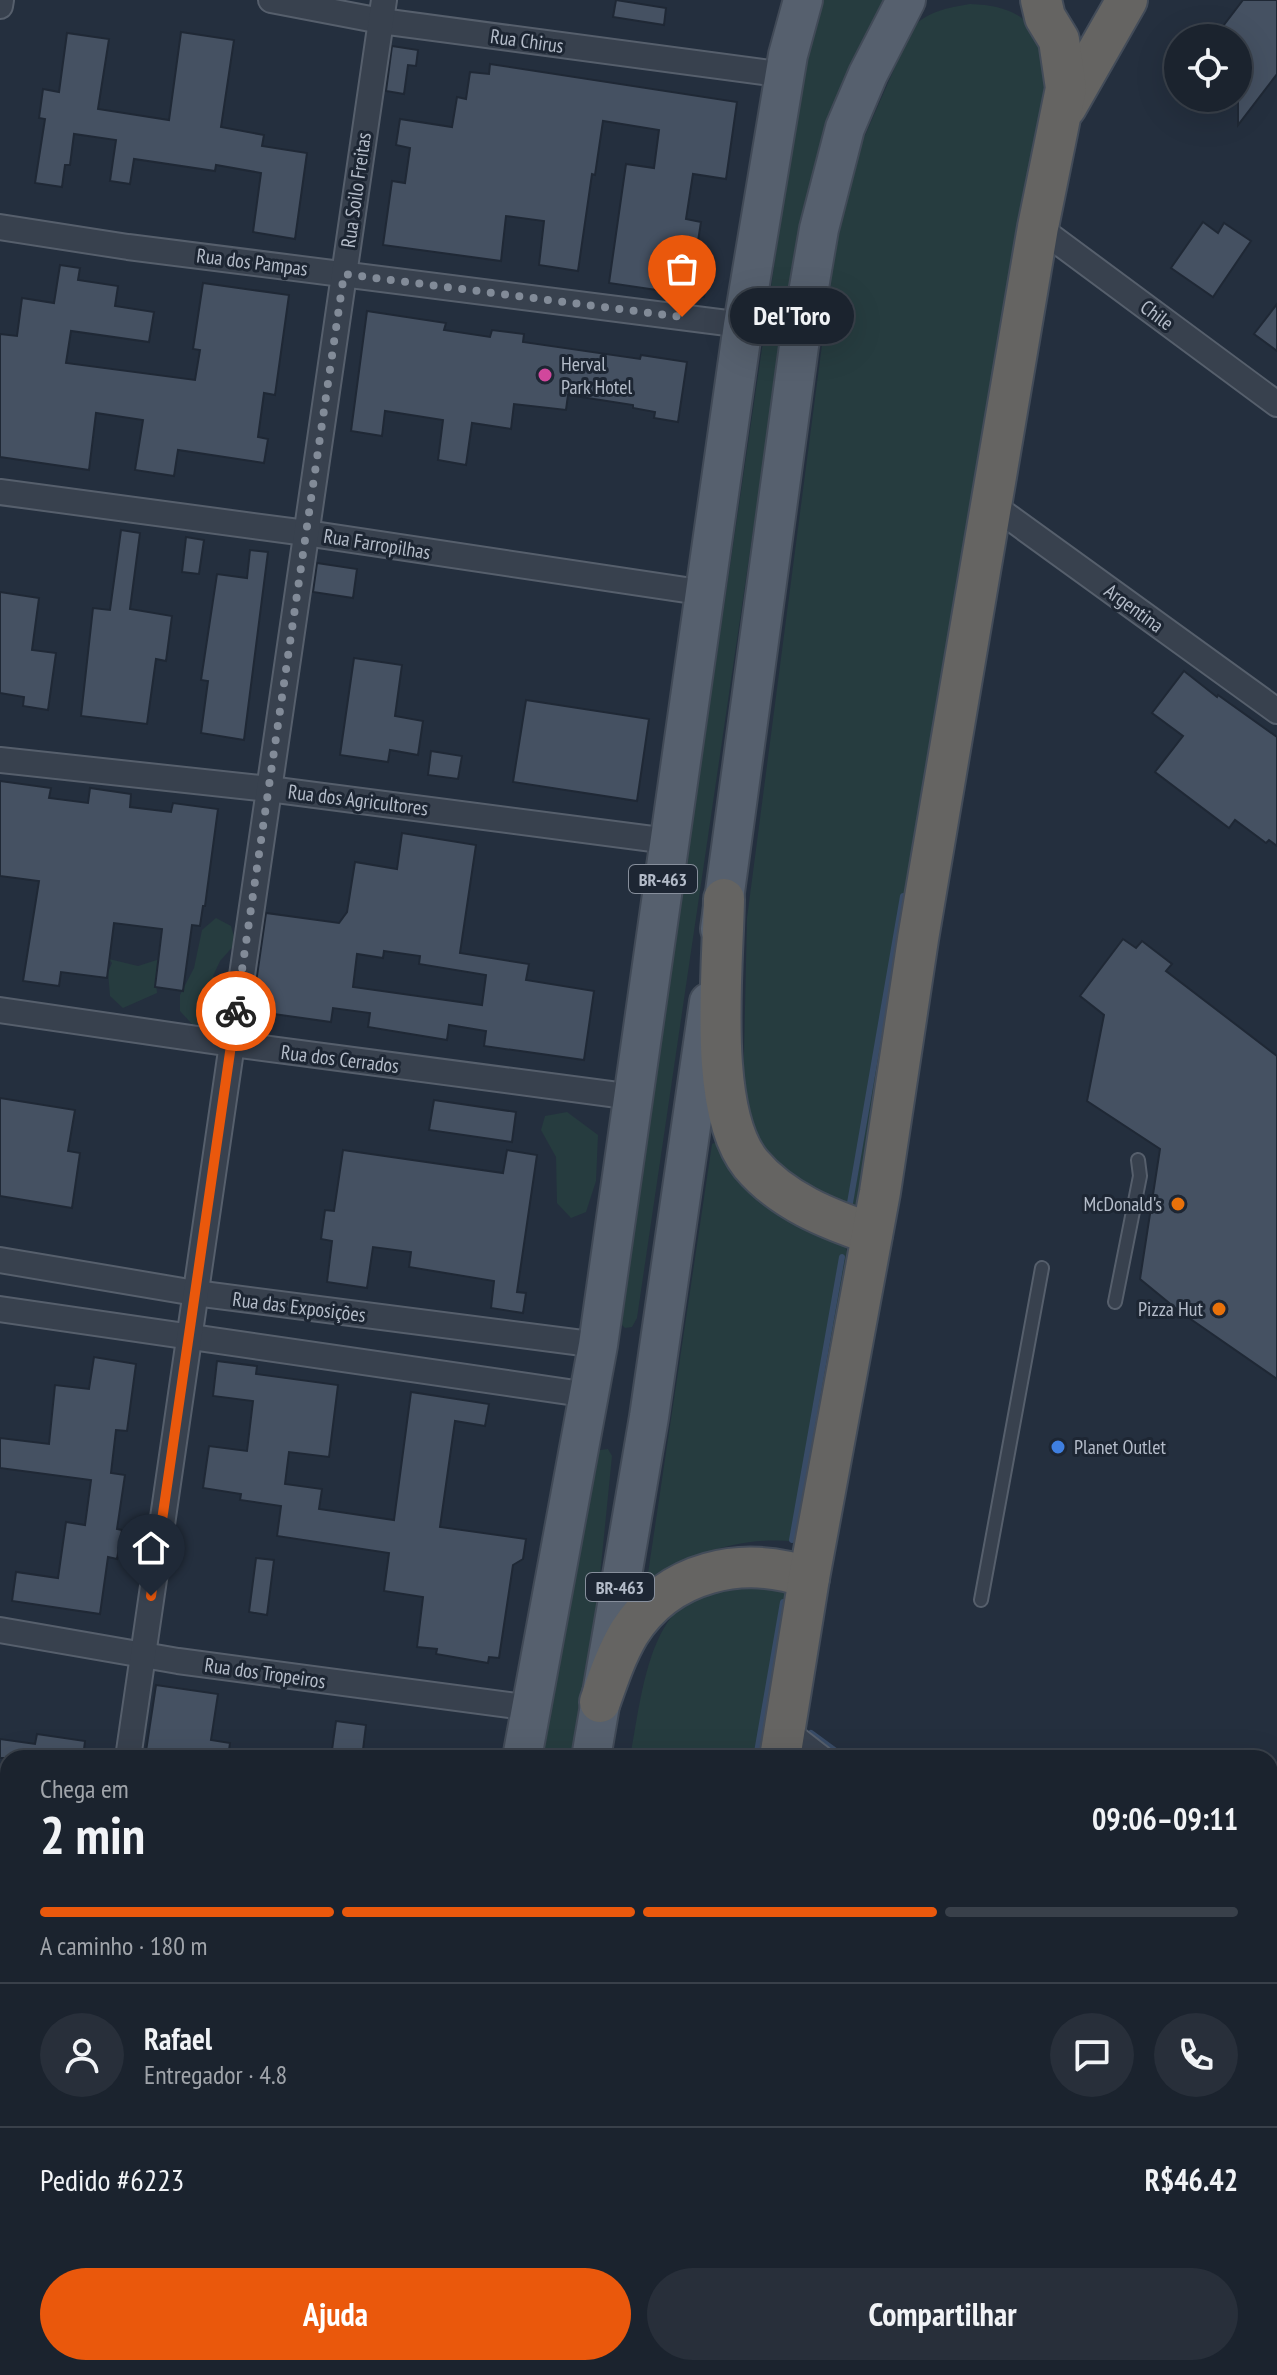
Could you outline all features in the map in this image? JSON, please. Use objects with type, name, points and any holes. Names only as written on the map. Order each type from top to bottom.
[{"type":"highway","points":[[1041,0],[1064,12],[1094,18],[1122,9]]},
{"type":"highway","points":[[782,1744],[872,1234],[918,939],[1038,227],[1066,88],[1059,40],[1045,17],[1041,0]]},
{"type":"highway","points":[[1061,117],[1122,9]]},
{"type":"highway","points":[[724,899],[721,1053],[727,1112],[736,1139],[750,1162],[794,1201],[836,1222],[872,1234]]},
{"type":"highway","points":[[600,1702],[612,1666],[630,1632],[655,1603],[687,1581],[724,1569],[762,1566],[809,1578]]},
{"type":"main road","points":[[786,65],[790,0]]},
{"type":"main road","name":"BR-463","points":[[523,1750],[598,1345],[743,325],[786,65],[803,0]]},
{"type":"main road","name":"BR-463","points":[[592,1750],[649,1417],[724,899],[799,346],[819,229],[845,128],[868,74],[906,0]]},
{"type":"main road","points":[[598,1345],[627,1359],[649,1417]]},
{"type":"street","points":[[0,6],[1,0]]},
{"type":"street","name":"Rua Chirus","points":[[271,0],[382,10],[786,65]]},
{"type":"street","name":"Rua Soilo Freitas","points":[[129,1750],[382,10]]},
{"type":"street","name":"Rua dos Pampas","points":[[0,227],[128,247],[743,325]]},
{"type":"street","name":"Chile","points":[[1038,227],[1277,404]]},
{"type":"street","name":"Rua Farropilhas","points":[[0,492],[306,533],[706,593]]},
{"type":"street","name":"Argentina","points":[[991,504],[1277,711]]},
{"type":"street","name":"Rua dos Agricultores","points":[[0,760],[269,789],[668,841]]},
{"type":"street","name":"Rua dos Cerrados","points":[[0,1010],[633,1097]]},
{"type":"street","name":"Rua das Exposições","points":[[0,1260],[195,1293],[598,1345]]},
{"type":"street","points":[[0,1309],[589,1395]]},
{"type":"street","name":"Rua dos Tropeiros","points":[[0,1630],[178,1661],[531,1708]]},
{"type":"lane","points":[[1115,1302],[1140,1176],[1138,1160]]},
{"type":"lane","points":[[981,1600],[1042,1268]]},
{"type":"green space","points":[[823,0],[887,0],[821,158],[794,253],[637,1318],[632,1327],[625,1328],[620,1323],[620,1314],[801,83]]},
{"type":"green space","points":[[970,4],[1004,9],[1028,23],[1042,46],[1049,80],[863,1199],[847,1209],[832,1206],[758,1151],[743,1097],[747,918],[831,276],[852,165],[912,28],[931,14]]},
{"type":"green space","points":[[216,918],[231,926],[236,943],[220,961],[213,976],[232,1003],[231,1015],[210,1025],[192,1024],[180,1011],[180,995],[194,968],[202,930]]},
{"type":"green space","points":[[109,959],[138,966],[160,959],[170,965],[156,981],[157,993],[123,1008],[110,996],[108,972],[112,963]]},
{"type":"green space","points":[[567,1112],[598,1135],[596,1181],[586,1212],[571,1218],[557,1203],[556,1157],[541,1130],[545,1116]]},
{"type":"green space","points":[[716,1142],[838,1239],[845,1246],[851,1262],[797,1542],[738,1544],[682,1562],[647,1580],[712,1144]]},
{"type":"green space","points":[[608,1449],[612,1456],[597,1606],[576,1750],[543,1750],[596,1454]]},
{"type":"green space","points":[[740,1581],[785,1592],[789,1612],[764,1750],[631,1750],[646,1677],[660,1636],[682,1606],[710,1591]]},
{"type":"building","points":[[616,0],[666,8],[664,25],[613,17]]},
{"type":"building","points":[[1243,0],[1277,0],[1277,74],[1252,107],[1252,24],[1225,24]]},
{"type":"building","points":[[181,32],[234,40],[221,127],[264,135],[262,146],[307,153],[295,239],[253,232],[261,173],[216,165],[215,171],[134,159],[130,184],[110,181],[116,140],[74,134],[70,165],[65,165],[62,187],[35,183],[45,119],[39,118],[43,89],[59,92],[67,33],[109,39],[98,109],[169,120]]},
{"type":"building","points":[[392,46],[418,50],[416,66],[408,65],[404,94],[386,91]]},
{"type":"building","points":[[490,64],[737,102],[726,179],[693,174],[686,219],[701,222],[696,254],[709,255],[704,297],[609,283],[626,164],[654,168],[659,130],[603,121],[578,271],[539,265],[544,221],[506,216],[501,261],[383,245],[392,181],[405,183],[410,148],[396,145],[400,119],[452,127],[457,97],[466,99],[470,72],[489,74]]},
{"type":"building","points":[[1238,112],[1248,112],[1238,125]]},
{"type":"building","points":[[1203,222],[1218,233],[1224,223],[1251,241],[1213,297],[1171,268]]},
{"type":"building","points":[[60,265],[80,268],[78,280],[118,286],[115,306],[154,312],[149,342],[71,331],[66,363],[195,380],[200,350],[193,349],[203,283],[289,295],[275,395],[264,393],[258,437],[268,439],[264,463],[178,450],[174,476],[135,470],[143,420],[96,413],[89,470],[0,457],[0,334],[17,336],[22,298],[54,303]]},
{"type":"building","points":[[1277,304],[1277,351],[1254,334]]},
{"type":"building","points":[[367,311],[446,323],[444,330],[490,337],[492,330],[524,334],[523,342],[640,359],[641,355],[687,362],[678,422],[654,418],[655,412],[633,408],[633,405],[568,395],[566,410],[514,404],[511,429],[472,423],[466,465],[438,460],[443,420],[385,411],[382,436],[351,431]]},
{"type":"building","points":[[121,530],[140,533],[130,609],[172,616],[166,661],[156,659],[147,724],[81,716],[93,608],[110,610]]},
{"type":"building","points":[[186,537],[204,540],[199,574],[182,572]]},
{"type":"building","points":[[250,550],[268,552],[244,740],[201,733],[208,681],[201,680],[217,574],[247,578]]},
{"type":"building","points":[[317,563],[357,569],[353,598],[313,592]]},
{"type":"building","points":[[0,592],[39,598],[32,650],[56,653],[48,710],[23,706],[24,697],[0,693]]},
{"type":"building","points":[[354,658],[402,665],[395,716],[423,721],[418,755],[390,750],[388,762],[340,755]]},
{"type":"building","points":[[1184,671],[1277,737],[1277,846],[1269,840],[1266,843],[1235,820],[1229,828],[1155,772],[1183,736],[1152,713]]},
{"type":"building","points":[[526,700],[649,719],[637,801],[513,782]]},
{"type":"building","points":[[431,751],[462,756],[458,779],[428,775]]},
{"type":"building","points":[[0,781],[51,788],[49,798],[88,803],[90,788],[131,794],[130,807],[171,812],[173,803],[218,809],[205,906],[200,926],[192,925],[183,991],[155,987],[162,929],[114,923],[107,978],[61,972],[59,986],[23,981],[39,881],[0,876]]},
{"type":"building","points":[[402,833],[476,845],[460,953],[529,964],[526,980],[594,991],[584,1060],[484,1046],[486,1031],[449,1025],[447,1040],[368,1027],[370,1013],[333,1008],[331,1022],[252,1011],[266,913],[339,923],[347,912],[355,862],[397,869]],"holes":[[[384,951],[420,956],[419,964],[486,975],[482,1005],[353,987],[357,954],[383,958]]]},
{"type":"building","points":[[1123,939],[1136,948],[1142,941],[1172,964],[1166,971],[1277,1056],[1277,1379],[1179,1311],[1140,1279],[1160,1149],[1087,1101],[1104,1015],[1080,996]]},
{"type":"building","points":[[0,1098],[75,1110],[68,1151],[80,1153],[72,1208],[0,1196]]},
{"type":"building","points":[[434,1100],[516,1112],[512,1142],[429,1130]]},
{"type":"building","points":[[343,1150],[503,1173],[507,1150],[537,1155],[517,1292],[526,1293],[523,1313],[491,1308],[494,1281],[409,1267],[411,1252],[373,1247],[367,1288],[327,1282],[332,1241],[321,1239],[325,1210],[334,1211]]},
{"type":"building","points":[[94,1357],[136,1364],[127,1431],[116,1430],[111,1473],[125,1475],[117,1529],[122,1530],[117,1559],[108,1557],[100,1614],[12,1601],[16,1572],[58,1578],[66,1522],[85,1525],[91,1480],[0,1468],[0,1438],[49,1444],[55,1385],[89,1389]]},
{"type":"building","points":[[217,1361],[257,1366],[256,1374],[338,1385],[329,1457],[289,1452],[285,1484],[322,1489],[319,1509],[394,1520],[411,1392],[489,1404],[485,1426],[455,1421],[440,1527],[526,1539],[523,1559],[513,1565],[499,1658],[489,1657],[488,1663],[436,1654],[437,1649],[417,1647],[423,1597],[384,1591],[389,1553],[277,1536],[281,1506],[240,1500],[241,1494],[203,1488],[209,1446],[247,1451],[253,1401],[213,1396]]},
{"type":"building","points":[[256,1558],[274,1560],[267,1615],[249,1612]]},
{"type":"building","points":[[156,1685],[218,1694],[211,1740],[230,1743],[229,1750],[146,1750]]},
{"type":"building","points":[[336,1721],[366,1725],[363,1750],[332,1750]]},
{"type":"building","points":[[37,1734],[85,1741],[84,1750],[0,1750],[0,1739],[35,1744]]},
{"type":"waterway","points":[[850,1203],[903,896]]},
{"type":"waterway","points":[[792,1540],[842,1257]]},
{"type":"waterway","points":[[757,1750],[783,1602]]},
{"type":"waterway","points":[[811,1733],[834,1750]]},
{"type":"way so far","points":[[236,1011],[344,274],[682,317]]},
{"type":"place","name":"Del'Toro","points":[[682,317]]},
{"type":"place","name":"Herval Park Hotel","points":[[545,375]]},
{"type":"place","name":"McDonald's","points":[[1178,1204]]},
{"type":"place","name":"Pizza Hut","points":[[1219,1309]]},
{"type":"place","name":"Planet Outlet","points":[[1058,1447]]},
{"type":"route","points":[[151,1596],[236,1011]]}]
